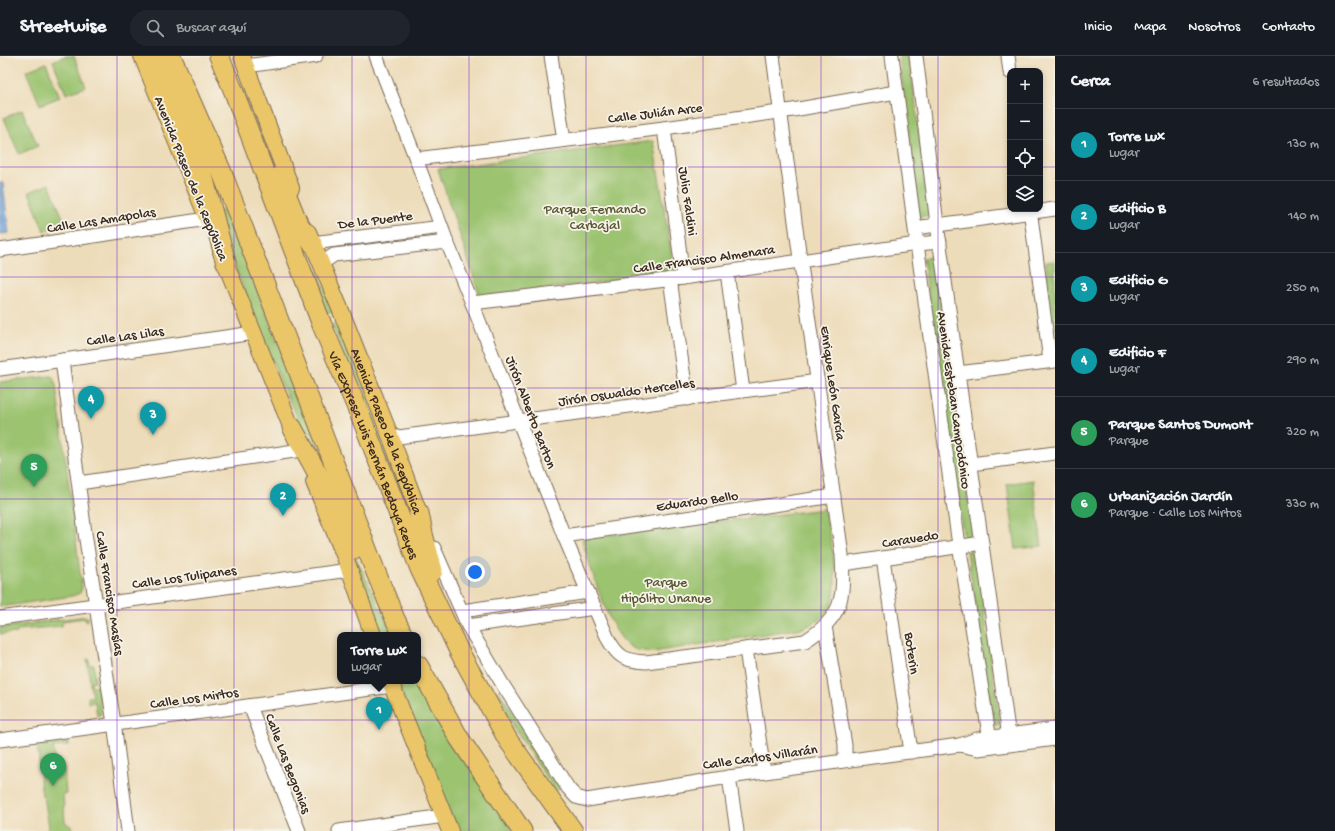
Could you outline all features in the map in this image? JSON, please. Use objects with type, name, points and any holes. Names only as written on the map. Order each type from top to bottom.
[{"type":"highway","points":[[156,56],[202,172],[226,263]]},
{"type":"highway","points":[[171,56],[221,170],[336,470],[399,627]]},
{"type":"highway","name":"Vía Expresa Luis Fernán Bedoya Reyes","points":[[219,56],[322,325],[365,427],[420,569],[459,651],[508,740],[573,831]]},
{"type":"highway","points":[[229,56],[298,223],[312,243]]},
{"type":"highway","points":[[292,428],[330,498],[378,601],[399,627]]},
{"type":"highway","points":[[419,513],[422,534],[437,583],[481,679],[502,718],[508,740]]},
{"type":"highway","points":[[421,670],[459,738],[522,831]]},
{"type":"main road","name":"Avenida Paseo de la República","points":[[142,56],[345,556],[372,632]]},
{"type":"main road","name":"Avenida Paseo de la República","points":[[244,61],[312,243],[392,438],[419,513]]},
{"type":"main road","points":[[391,684],[447,824]]},
{"type":"street","points":[[244,61],[316,56]]},
{"type":"street","name":"Jirón Alberto Barton","points":[[376,56],[442,227],[446,242],[472,303],[564,536],[608,639],[615,651],[622,657],[633,661],[646,662],[664,661],[746,649]]},
{"type":"street","points":[[551,56],[564,140]]},
{"type":"street","name":"Enrique León García","points":[[746,649],[805,641],[826,626],[834,616],[840,604],[842,564],[834,496],[800,261],[773,56]]},
{"type":"street","name":"Avenida Esteban Campodónico","points":[[892,56],[914,228],[990,742]]},
{"type":"street","name":"Avenida Esteban Campodónico","points":[[916,56],[937,224],[1009,740]]},
{"type":"street","points":[[1008,56],[1010,68]]},
{"type":"street","name":"Calle Julián Arce","points":[[416,159],[781,112],[896,92]]},
{"type":"street","name":"Julio Faldini","points":[[664,128],[683,278]]},
{"type":"street","points":[[1043,209],[1055,209]]},
{"type":"street","points":[[914,228],[1017,212]]},
{"type":"street","points":[[958,373],[1052,361],[1030,212]]},
{"type":"street","name":"Calle Las Amapolas","points":[[0,250],[207,219]]},
{"type":"street","name":"De la Puente","points":[[312,243],[442,227]]},
{"type":"street","points":[[322,266],[325,260],[334,255],[446,242]]},
{"type":"street","name":"Calle Francisco Almenara","points":[[472,303],[670,280],[917,244],[940,242]]},
{"type":"street","points":[[727,272],[742,391]]},
{"type":"street","points":[[670,280],[687,399]]},
{"type":"street","name":"Calle Las Lilas","points":[[0,369],[254,333]]},
{"type":"street","name":"Calle Francisco Masías","points":[[62,360],[128,831]]},
{"type":"street","name":"Jirón Oswaldo Hercelles","points":[[392,438],[818,381]]},
{"type":"street","points":[[79,483],[301,450]]},
{"type":"street","points":[[971,464],[1055,453]]},
{"type":"street","name":"Eduardo Bello","points":[[564,536],[834,496]]},
{"type":"street","name":"Avenida Paseo de la República","points":[[419,513],[468,626],[503,686],[568,788]]},
{"type":"street","name":"Caravedo","points":[[842,564],[982,544]]},
{"type":"street","name":"Boterin","points":[[884,558],[911,752]]},
{"type":"street","name":"Calle Los Tulipanes","points":[[0,618],[349,570]]},
{"type":"street","points":[[462,611],[588,592]]},
{"type":"street","points":[[468,626],[595,608]]},
{"type":"street","points":[[826,626],[845,745],[845,760]]},
{"type":"street","points":[[746,649],[764,772]]},
{"type":"street","name":"Calle Los Mirtos","points":[[0,740],[250,706],[391,684]]},
{"type":"street","name":"Calle Las Begonias","points":[[250,706],[299,831]]},
{"type":"street","name":"Calle Carlos Villarán","points":[[1009,740],[1055,728]]},
{"type":"street","name":"Calle Carlos Villarán","points":[[568,788],[576,797],[587,800],[729,777],[960,745],[978,748],[990,742],[1055,739]]},
{"type":"street","points":[[729,777],[737,831]]},
{"type":"street","points":[[340,831],[447,824]]},
{"type":"green space","points":[[65,56],[74,56],[86,87],[66,94],[53,61]]},
{"type":"green space","points":[[899,56],[909,56],[930,215],[919,217]]},
{"type":"green space","points":[[46,63],[60,97],[40,105],[26,71]]},
{"type":"green space","points":[[22,110],[38,146],[19,154],[4,118]]},
{"type":"green space","name":"Parque Fernando Carbajal","points":[[653,141],[675,274],[480,296],[438,169]]},
{"type":"green space","points":[[49,184],[65,223],[44,231],[29,192]]},
{"type":"green space","points":[[219,211],[226,211],[333,483],[327,478],[283,388],[236,270]]},
{"type":"green space","points":[[298,239],[318,272],[334,311],[326,313]]},
{"type":"green space","points":[[935,257],[973,535],[964,539],[923,258]]},
{"type":"green space","points":[[1055,261],[1055,352],[1053,352],[1046,262]]},
{"type":"green space","points":[[341,321],[410,495],[418,539],[332,325]]},
{"type":"green space","points":[[50,376],[53,377],[56,385],[82,588],[80,593],[72,596],[0,607],[0,382]]},
{"type":"green space","points":[[1033,480],[1042,546],[1016,549],[1007,484]]},
{"type":"green space","points":[[324,492],[392,632],[379,632]]},
{"type":"green space","name":"Parque Hipólito Unanue","points":[[824,509],[834,559],[835,587],[830,608],[821,618],[803,628],[653,652],[632,648],[623,640],[615,629],[595,582],[582,540],[586,538]]},
{"type":"green space","points":[[976,550],[1000,726],[994,725],[967,551]]},
{"type":"green space","points":[[85,616],[88,618],[88,621],[86,621],[85,618],[63,621],[62,626],[18,630],[17,633],[0,634],[0,628]]},
{"type":"green space","points":[[87,659],[89,659],[90,665],[94,665],[95,681],[91,682],[91,686],[98,686],[101,714],[97,716],[95,702],[88,703],[88,697],[93,697],[91,691]]},
{"type":"green space","points":[[398,684],[420,684],[512,831],[458,831]]},
{"type":"green space","points":[[498,690],[561,787],[556,792],[512,725]]},
{"type":"green space","points":[[69,741],[69,745],[53,747],[55,759],[64,767],[66,794],[63,794],[65,822],[73,828],[74,831],[46,831],[49,827],[44,796],[42,796],[37,745]]},
{"type":"water","points":[[0,183],[3,183],[9,233],[0,234]]},
{"type":"place","name":"Edificio F","points":[[91,419]]},
{"type":"place","name":"Edificio G","points":[[153,435]]},
{"type":"place","name":"Parque Santos Dumont","points":[[34,487]]},
{"type":"place","name":"Edificio B","points":[[283,516]]},
{"type":"place","name":"Torre Lux","points":[[379,730]]},
{"type":"place","name":"Urbanización Jardín","points":[[53,786]]}]
